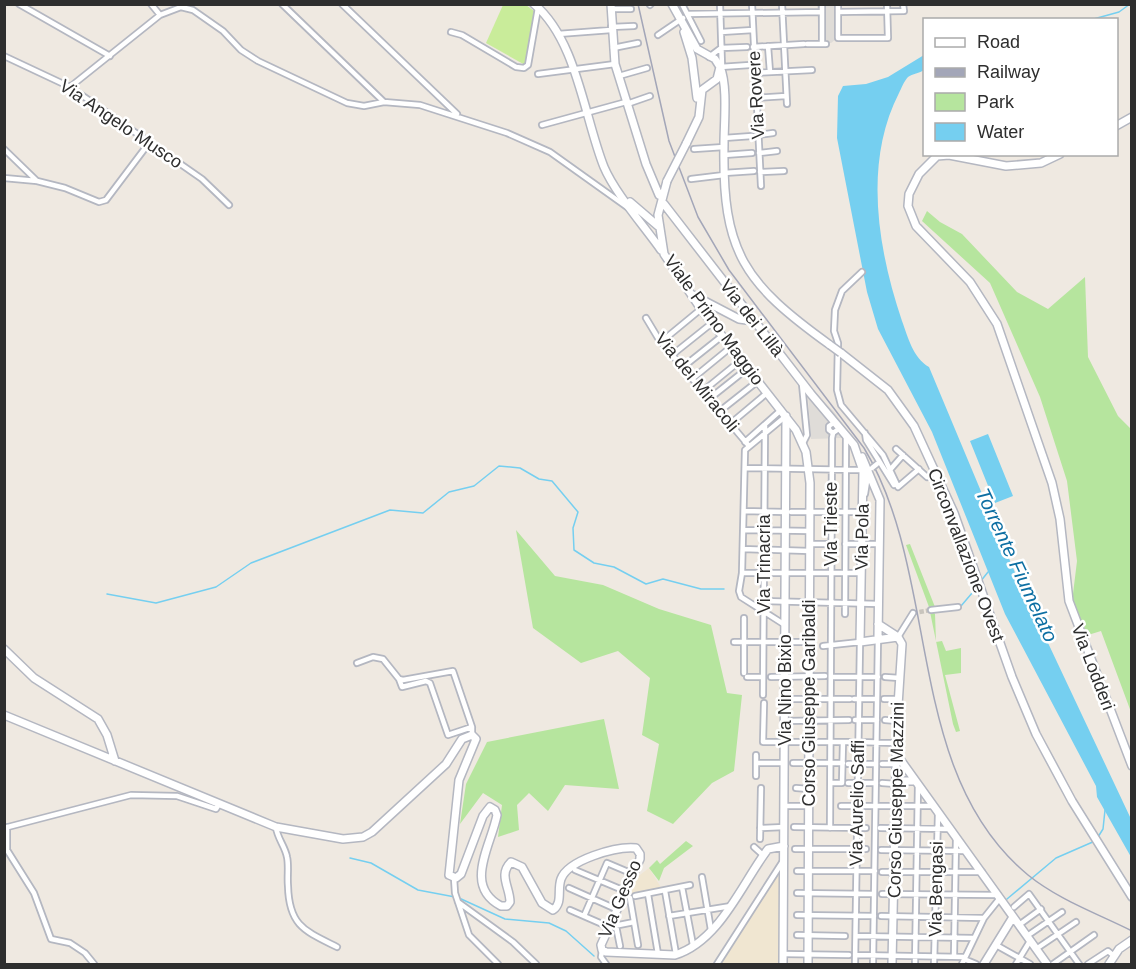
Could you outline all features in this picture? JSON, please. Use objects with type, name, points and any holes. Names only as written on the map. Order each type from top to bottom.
[{"type":"street","points":[[20,4],[110,56]]},
{"type":"street","points":[[151,4],[160,15]]},
{"type":"street","points":[[282,4],[384,102]]},
{"type":"street","points":[[342,4],[457,115]]},
{"type":"street","points":[[672,4],[697,49],[717,61],[721,67]]},
{"type":"street","points":[[681,4],[701,41]]},
{"type":"street","points":[[697,121],[700,93],[719,75],[721,67],[720,4]]},
{"type":"street","name":"Via Rovere","points":[[752,4],[753,30],[750,47],[756,98],[755,135],[759,153],[761,186]]},
{"type":"street","points":[[782,4],[787,104]]},
{"type":"street","points":[[694,72],[699,59],[708,57],[721,48],[824,44],[822,4]]},
{"type":"street","points":[[838,4],[840,12],[838,38],[888,38],[887,4]]},
{"type":"street","points":[[840,12],[904,11],[903,4]]},
{"type":"street","points":[[452,32],[462,35],[516,67],[524,68],[528,65],[536,6]]},
{"type":"street","points":[[536,6],[558,34],[573,70],[605,168],[636,210],[644,226],[664,254]]},
{"type":"street","points":[[70,87],[160,15],[173,8],[186,7],[209,20],[241,50],[258,62],[347,103],[364,106],[384,102],[420,105],[457,115],[550,152],[571,169],[636,210],[658,228]]},
{"type":"street","points":[[631,9],[611,7],[615,64],[659,195]]},
{"type":"street","points":[[658,35],[687,15],[822,12]]},
{"type":"street","points":[[680,20],[694,72],[697,121]]},
{"type":"street","points":[[558,34],[634,26]]},
{"type":"street","points":[[721,32],[753,30]]},
{"type":"street","points":[[613,48],[638,43]]},
{"type":"street","points":[[768,46],[770,72]]},
{"type":"street","name":"Via Angelo Musco","points":[[4,56],[70,87],[202,179],[229,204]]},
{"type":"street","points":[[538,74],[615,64]]},
{"type":"street","points":[[721,67],[750,65]]},
{"type":"street","name":"Circonvallazione Ovest","points":[[721,67],[724,88],[723,194],[730,230],[753,278],[778,306],[888,390],[914,426],[954,513],[1032,724],[1092,833],[1131,897]]},
{"type":"street","points":[[619,76],[647,68]]},
{"type":"street","points":[[754,73],[812,70]]},
{"type":"street","points":[[694,72],[700,81],[709,83],[718,91],[723,112]]},
{"type":"street","points":[[542,125],[650,96]]},
{"type":"street","points":[[756,98],[786,96]]},
{"type":"street","points":[[1118,125],[1131,117]]},
{"type":"street","name":"Viale Primo Maggio","points":[[697,121],[667,181],[658,228],[664,254],[701,309],[783,413],[803,443]]},
{"type":"street","points":[[724,138],[773,133]]},
{"type":"street","points":[[4,177],[37,181],[65,188],[99,202],[106,200],[149,143]]},
{"type":"street","points":[[4,149],[37,181]]},
{"type":"street","points":[[694,149],[752,153]]},
{"type":"street","points":[[759,153],[777,151]]},
{"type":"street","name":"Via Lodderi","points":[[937,156],[919,174],[909,194],[908,206],[916,226],[970,282],[998,324],[1052,483],[1060,519],[1069,601],[1131,766]]},
{"type":"street","name":"Via Lodderi","points":[[954,156],[1006,166],[1041,163],[1056,156]]},
{"type":"street","points":[[691,179],[754,171]]},
{"type":"street","points":[[760,172],[784,171]]},
{"type":"street","points":[[636,210],[650,212],[662,206]]},
{"type":"street","name":"Via dei Lillà","points":[[662,206],[838,425]]},
{"type":"street","points":[[644,226],[651,230],[658,228]]},
{"type":"street","points":[[862,272],[842,291],[835,310],[834,331],[838,344],[836,362],[839,399],[846,411],[865,430],[883,455],[898,487]]},
{"type":"street","points":[[689,292],[739,319],[754,321]]},
{"type":"street","points":[[661,342],[701,309]]},
{"type":"street","name":"Via dei Miracoli","points":[[646,318],[661,342],[730,423],[746,446]]},
{"type":"street","points":[[672,355],[712,323]]},
{"type":"street","points":[[682,367],[722,336]]},
{"type":"street","points":[[692,379],[731,348]]},
{"type":"street","points":[[703,391],[741,360]]},
{"type":"street","points":[[709,399],[748,368]]},
{"type":"street","points":[[720,411],[758,381]]},
{"type":"street","points":[[802,382],[807,435],[803,443]]},
{"type":"street","points":[[730,423],[767,393]]},
{"type":"street","points":[[783,413],[765,426],[746,446],[742,573],[739,591],[741,597],[785,625]]},
{"type":"street","points":[[746,446],[764,434],[783,413]]},
{"type":"street","name":"Via Nino Bixio","points":[[783,413],[788,512],[785,551],[785,742],[788,763],[784,788],[783,964]]},
{"type":"street","name":"Via Trieste","points":[[830,828],[831,469],[832,436],[838,425]]},
{"type":"street","name":"Via Pola","points":[[838,425],[872,466],[861,512],[860,642]]},
{"type":"street","name":"Via Trinacria","points":[[763,695],[765,426]]},
{"type":"street","points":[[865,430],[880,495],[876,743],[879,764],[875,806],[877,828],[873,964]]},
{"type":"street","points":[[845,614],[846,436]]},
{"type":"street","name":"Corso Giuseppe Garibaldi","points":[[803,443],[808,469],[810,512],[809,742],[813,763],[809,789],[808,964]]},
{"type":"street","points":[[896,449],[927,477]]},
{"type":"street","points":[[889,471],[903,455]]},
{"type":"street","points":[[745,468],[846,470],[872,466],[898,487]]},
{"type":"street","points":[[898,487],[919,469]]},
{"type":"street","points":[[864,494],[880,495]]},
{"type":"street","points":[[744,511],[861,512]]},
{"type":"street","points":[[743,530],[810,531]]},
{"type":"street","points":[[743,549],[785,551],[831,544]]},
{"type":"street","points":[[845,544],[879,544]]},
{"type":"street","points":[[742,573],[861,573]]},
{"type":"street","points":[[764,601],[879,604]]},
{"type":"street","points":[[931,610],[958,607]]},
{"type":"street","points":[[898,637],[912,613]]},
{"type":"street","points":[[744,618],[745,675],[763,677]]},
{"type":"street","points":[[878,624],[898,637]]},
{"type":"street","points":[[823,646],[898,637]]},
{"type":"street","name":"Corso Giuseppe Mazzini","points":[[892,964],[896,743],[902,644],[898,637]]},
{"type":"street","points":[[734,642],[810,642]]},
{"type":"street","name":"Via Aurelio Saffi","points":[[855,964],[852,955],[856,916],[858,742],[854,720],[854,699],[859,677],[860,642]]},
{"type":"street","points":[[4,650],[34,678],[98,719],[107,735],[114,761]]},
{"type":"street","points":[[357,663],[373,657],[383,659],[399,679],[430,683],[448,735],[472,727]]},
{"type":"street","points":[[412,682],[453,671],[472,727],[472,735],[476,739],[476,746],[462,769],[458,788],[448,867],[449,875],[454,878]]},
{"type":"street","points":[[771,677],[825,676]]},
{"type":"street","points":[[831,677],[878,677]]},
{"type":"street","points":[[885,677],[900,678]]},
{"type":"street","points":[[785,699],[877,699]]},
{"type":"street","points":[[884,699],[898,699]]},
{"type":"street","points":[[764,703],[763,742],[809,742]]},
{"type":"street","points":[[4,715],[217,807]]},
{"type":"street","points":[[785,721],[877,720]]},
{"type":"street","points":[[885,720],[897,721]]},
{"type":"street","points":[[94,964],[85,953],[70,943],[51,939],[34,893],[7,850],[6,827],[131,795],[177,796],[232,811],[276,827],[333,838],[363,837],[388,818],[446,764],[462,740],[472,735]]},
{"type":"street","points":[[818,742],[850,742]]},
{"type":"street","points":[[843,742],[845,783]]},
{"type":"street","points":[[858,742],[896,743]]},
{"type":"street","points":[[756,755],[756,776]]},
{"type":"street","points":[[897,755],[999,896],[1036,949],[1043,963]]},
{"type":"street","points":[[756,763],[896,764]]},
{"type":"street","points":[[831,783],[876,783]]},
{"type":"street","points":[[882,783],[916,783]]},
{"type":"street","points":[[915,964],[916,783]]},
{"type":"street","points":[[760,839],[761,788]]},
{"type":"street","points":[[784,788],[809,789]]},
{"type":"street","points":[[761,806],[769,806]]},
{"type":"street","points":[[784,806],[809,806]]},
{"type":"street","points":[[830,806],[933,806]]},
{"type":"street","points":[[454,878],[461,874],[483,816],[490,807],[497,815],[481,879],[493,901],[501,906],[509,904],[510,896],[505,875],[508,864],[516,862],[522,867],[542,903],[553,910],[559,903],[561,878],[572,869],[625,891]]},
{"type":"street","name":"Via Bengasi","points":[[934,964],[938,813]]},
{"type":"street","points":[[276,827],[277,836],[288,859],[289,899],[296,921],[300,928],[337,947]]},
{"type":"street","points":[[760,828],[784,827]]},
{"type":"street","points":[[794,827],[950,829]]},
{"type":"street","points":[[954,956],[956,837]]},
{"type":"street","points":[[606,964],[601,957],[602,951],[676,954],[693,945],[711,930],[731,906],[770,847],[783,846]]},
{"type":"street","name":"Via Gesso","points":[[572,869],[589,858],[633,847],[640,854],[616,909],[612,926],[601,945],[602,951]]},
{"type":"street","points":[[754,847],[763,855]]},
{"type":"street","points":[[795,849],[875,849]]},
{"type":"street","points":[[881,850],[966,851]]},
{"type":"street","points":[[717,964],[783,861]]},
{"type":"street","points":[[584,916],[607,863],[633,874]]},
{"type":"street","points":[[783,871],[874,872]]},
{"type":"street","points":[[882,872],[982,872]]},
{"type":"street","points":[[702,877],[711,930]]},
{"type":"street","points":[[454,878],[454,893],[471,938],[498,964]]},
{"type":"street","points":[[638,945],[633,897],[690,885]]},
{"type":"street","points":[[682,887],[693,945]]},
{"type":"street","points":[[568,888],[616,909]]},
{"type":"street","points":[[665,891],[676,954]]},
{"type":"street","points":[[783,893],[874,894]]},
{"type":"street","points":[[648,894],[658,954]]},
{"type":"street","points":[[882,894],[999,896]]},
{"type":"street","points":[[1014,907],[1029,894],[1079,964]]},
{"type":"street","points":[[964,960],[973,938],[999,896]]},
{"type":"street","points":[[458,902],[513,942],[536,964]]},
{"type":"street","points":[[669,916],[731,906]]},
{"type":"street","points":[[1019,925],[1041,909]]},
{"type":"street","points":[[570,910],[612,926],[634,922]]},
{"type":"street","points":[[1016,964],[1028,939],[1062,912]]},
{"type":"street","points":[[783,915],[874,916]]},
{"type":"street","points":[[881,916],[984,918]]},
{"type":"street","points":[[984,964],[1013,917]]},
{"type":"street","points":[[652,919],[661,918]]},
{"type":"street","points":[[1036,949],[1076,922]]},
{"type":"street","points":[[612,926],[620,946]]},
{"type":"street","points":[[783,935],[845,936]]},
{"type":"street","points":[[1053,964],[1094,935]]},
{"type":"street","points":[[855,936],[973,938]]},
{"type":"street","points":[[1109,964],[1131,940]]},
{"type":"street","points":[[996,945],[1030,964]]},
{"type":"street","points":[[1089,964],[1108,951],[1114,956]]},
{"type":"street","points":[[783,954],[954,956],[976,964]]},
{"type":"shaded area","points":[[817,5],[842,5],[842,34],[831,43],[819,43]]},
{"type":"shaded area","points":[[814,391],[835,413],[850,434],[843,438],[811,439],[808,397]]},
{"type":"shaded area","points":[[649,868],[662,889],[634,894],[634,897],[626,896],[632,881]]},
{"type":"shaded area","points":[[777,873],[781,876],[780,964],[721,964]]},
{"type":"green space","points":[[503,5],[526,5],[534,11],[525,65],[486,43]]},
{"type":"green space","points":[[927,211],[940,222],[962,234],[1017,292],[1048,309],[1085,277],[1088,357],[1118,416],[1131,429],[1131,712],[1101,631],[1088,635],[1072,602],[1077,561],[1067,481],[1040,397],[990,283],[922,221]]},
{"type":"green space","points":[[516,530],[555,576],[603,585],[659,609],[711,625],[727,693],[742,695],[734,771],[712,783],[673,824],[647,811],[659,744],[642,735],[650,678],[618,651],[581,663],[533,628]]},
{"type":"green space","points":[[910,544],[935,607],[931,609],[935,614],[936,641],[929,607],[906,545]]},
{"type":"green space","points":[[942,641],[946,651],[961,648],[961,673],[945,675],[960,731],[956,732],[953,724],[936,642]]},
{"type":"green space","points":[[604,719],[619,789],[565,785],[548,811],[529,793],[517,805],[519,830],[498,837],[502,805],[483,793],[460,824],[466,784],[487,742]]},
{"type":"green space","points":[[686,841],[693,846],[664,868],[659,881],[649,868],[657,860],[660,864]]},
{"type":"water","points":[[923,56],[923,70],[908,77],[888,120],[881,148],[878,177],[881,236],[886,265],[902,321],[912,347],[923,363],[929,367],[1016,575],[1131,819],[1131,857],[1097,797],[1096,786],[1005,614],[932,432],[878,329],[867,292],[837,138],[838,96],[843,86],[866,84],[888,77]]},
{"type":"water","points":[[988,434],[1013,496],[995,503],[970,441]]},
{"type":"waterway","points":[[1097,18],[1119,12],[1130,4]]},
{"type":"waterway","points":[[107,594],[156,603],[216,587],[251,563],[390,510],[423,513],[449,492],[474,486],[499,466],[520,468],[539,479],[552,481],[578,512],[573,528],[574,550],[594,563],[614,567],[646,584],[663,579],[701,589],[724,589]]},
{"type":"waterway","points":[[980,582],[988,572]]},
{"type":"waterway","points":[[961,606],[978,586]]},
{"type":"waterway","points":[[1098,837],[1103,829],[1105,810]]},
{"type":"waterway","points":[[1007,899],[1056,858],[1095,841]]},
{"type":"waterway","points":[[350,858],[371,863],[418,890],[455,897]]},
{"type":"waterway","points":[[459,898],[505,919],[549,923],[566,931],[594,956]]},
{"type":"tunnel","points":[[913,613],[931,610]]},
{"type":"railway","points":[[638,4],[669,141],[698,217],[729,270],[864,448],[888,499],[905,555],[942,729],[961,783],[988,832],[1028,875],[1065,899],[1132,931]]},
{"type":"water label","name":"Torrente Fiumelato","points":[[1017,565]]}]
